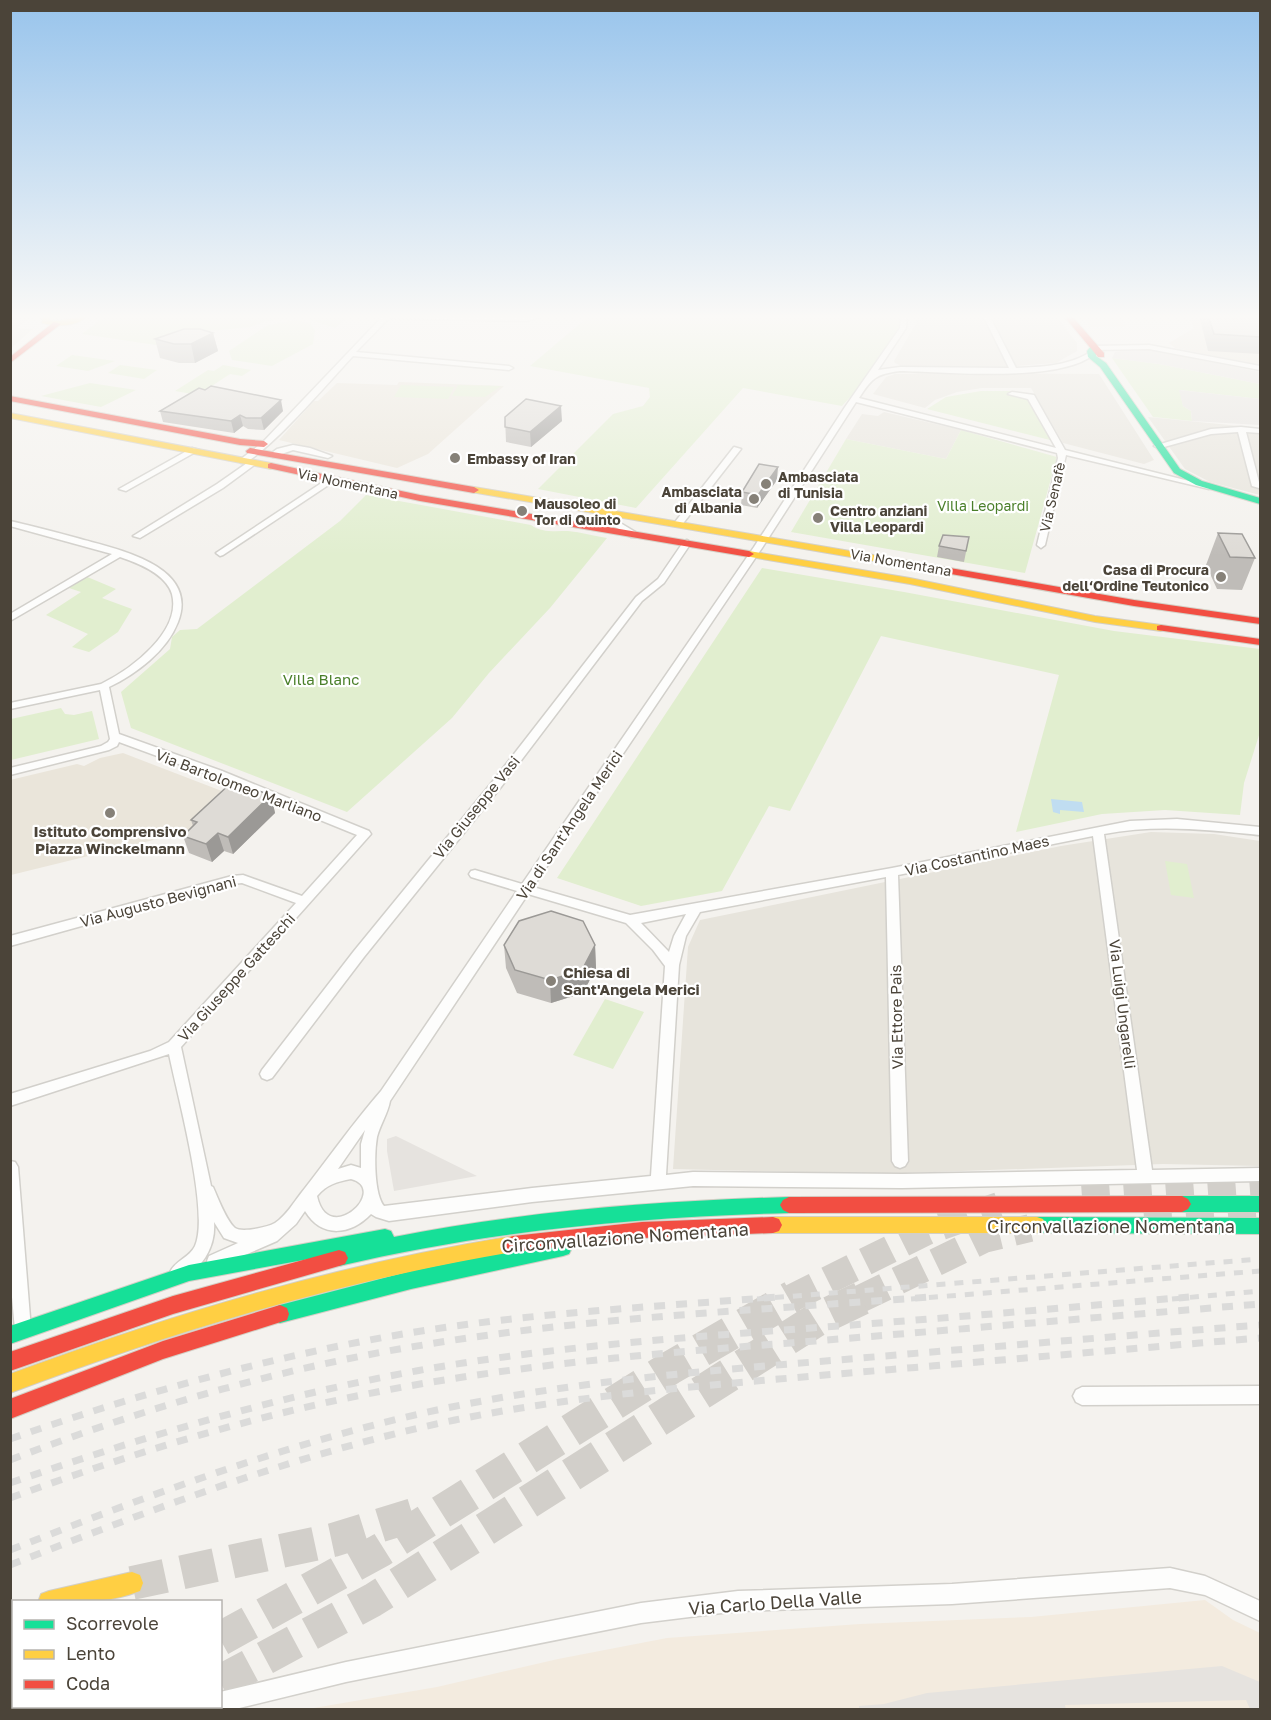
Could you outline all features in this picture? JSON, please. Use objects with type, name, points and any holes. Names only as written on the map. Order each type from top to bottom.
[{"type":"main road","points":[[1124,395],[1176,471],[1209,487],[1260,501]]},
{"type":"main road","name":"Via Nomentana","points":[[10,398],[240,442],[262,454],[281,469],[332,480],[541,519],[910,580],[1095,619],[1260,642]]},
{"type":"main road","name":"Via Nomentana","points":[[10,406],[262,454],[541,502],[1151,606],[1260,621]]},
{"type":"main road","name":"Via Nomentana","points":[[10,415],[195,450],[328,456],[396,477]]},
{"type":"main road","points":[[262,454],[281,469]]},
{"type":"main road","name":"Via Nomentana","points":[[541,502],[687,543]]},
{"type":"main road","points":[[541,519],[575,512]]},
{"type":"main road","name":"Circonvallazione Nomentana","points":[[10,1362],[184,1300],[295,1269],[457,1232],[567,1218],[762,1206],[1260,1204]]},
{"type":"main road","name":"Circonvallazione Nomentana","points":[[10,1384],[162,1328],[286,1291],[387,1265],[519,1243],[658,1231],[826,1225],[1260,1226]]},
{"type":"main road","points":[[10,1409],[161,1351],[312,1306],[511,1258],[658,1231]]},
{"type":"main road","points":[[17,1332],[189,1273],[356,1241],[420,1233],[457,1232]]},
{"type":"main road","points":[[58,1600],[132,1583]]},
{"type":"street","points":[[137,536],[220,486],[262,454],[314,395]]},
{"type":"street","name":"Via di Sant'Angela Merici","points":[[321,1181],[360,1125],[386,1095],[753,555],[858,395]]},
{"type":"street","points":[[1020,395],[1031,397],[1061,450]]},
{"type":"street","points":[[855,399],[1124,466],[1175,481],[1209,487]]},
{"type":"street","points":[[1240,429],[1256,486]]},
{"type":"street","points":[[1158,446],[1173,444],[1212,431],[1240,429],[1260,431]]},
{"type":"street","points":[[678,525],[737,449]]},
{"type":"street","points":[[123,489],[195,450]]},
{"type":"street","name":"Via Senafè","points":[[1041,544],[1062,458],[1061,450]]},
{"type":"street","points":[[1124,466],[1163,472],[1176,471]]},
{"type":"street","points":[[220,553],[332,480]]},
{"type":"street","points":[[10,523],[120,553],[150,566],[165,576],[176,595],[178,610],[171,628],[158,645],[123,674],[104,686],[10,706]]},
{"type":"street","points":[[617,524],[634,535]]},
{"type":"street","name":"Via Giuseppe Vasi","points":[[267,1074],[366,945],[497,784],[639,599],[663,579],[687,543]]},
{"type":"street","points":[[10,618],[120,553]]},
{"type":"street","points":[[10,772],[107,747],[115,742],[104,686]]},
{"type":"street","name":"Via Bartolomeo Marliano","points":[[114,736],[218,774],[364,834]]},
{"type":"street","name":"Via Costantino Maes","points":[[630,920],[892,873],[1098,831],[1164,823],[1260,831]]},
{"type":"street","name":"Via Luigi Ungarelli","points":[[1098,831],[1105,868],[1145,1178]]},
{"type":"street","name":"Via Giuseppe Gatteschi","points":[[10,1100],[154,1055],[174,1046],[364,834]]},
{"type":"street","name":"Via Ettore Pais","points":[[892,873],[900,1161]]},
{"type":"street","points":[[475,874],[630,920],[658,946],[672,965]]},
{"type":"street","name":"Via Augusto Bevignani","points":[[10,940],[232,880],[243,879],[303,901]]},
{"type":"street","points":[[658,1183],[672,965],[680,936],[695,910]]},
{"type":"street","points":[[169,1278],[192,1262],[204,1247],[207,1233],[203,1180],[174,1046]]},
{"type":"street","name":"Via di Sant'Angela Merici","points":[[371,1189],[369,1139],[386,1095]]},
{"type":"street","points":[[10,1167],[17,1332]]},
{"type":"street","points":[[189,1273],[258,1244],[290,1219],[321,1181],[339,1173],[351,1172],[362,1175],[371,1189],[379,1211],[393,1214],[532,1195],[732,1178],[902,1181],[1260,1175]]},
{"type":"street","points":[[203,1180],[217,1213],[230,1233],[246,1238],[280,1228]]},
{"type":"street","points":[[309,1194],[310,1205],[315,1217],[329,1224],[342,1223],[357,1217],[364,1211],[371,1189]]},
{"type":"street","points":[[1082,1396],[1260,1395]]},
{"type":"street","name":"Via Carlo Della Valle","points":[[222,1702],[346,1672],[641,1613],[738,1601],[952,1594],[1185,1578],[1260,1611]]},
{"type":"shaded area","points":[[324,395],[494,395],[428,454],[397,468],[279,440],[314,401],[318,401]]},
{"type":"shaded area","points":[[878,395],[948,395],[935,400],[925,408]]},
{"type":"shaded area","points":[[1035,395],[1113,395],[1154,460],[1144,464],[1063,443]]},
{"type":"shaded area","points":[[1180,395],[1226,395],[1260,399],[1260,425],[1192,421],[1191,411],[1183,406]]},
{"type":"shaded area","points":[[884,412],[961,430],[946,459],[846,439],[862,414],[878,416]]},
{"type":"shaded area","points":[[1148,417],[1260,428],[1260,495],[1210,482],[1185,469]]},
{"type":"shaded area","name":"Istituto Comprensivo Piazza Winckelmann","points":[[123,753],[227,793],[190,831],[11,875],[10,780],[77,764],[84,766],[100,758]]},
{"type":"shaded area","points":[[1151,832],[1214,834],[1260,841],[1260,1166],[1163,1164],[877,1174],[673,1169],[688,947],[700,920],[1061,846]]},
{"type":"shaded area","points":[[396,1136],[477,1176],[394,1191],[387,1139]]},
{"type":"shaded area","points":[[1205,1600],[1233,1620],[1260,1633],[1260,1709],[302,1710],[437,1687],[558,1659],[667,1638],[860,1624],[1031,1617]]},
{"type":"shaded area","points":[[1222,1666],[1260,1682],[1260,1709],[1250,1709],[1246,1700],[1065,1705],[1066,1710],[859,1710],[859,1706],[884,1704],[927,1693]]},
{"type":"green space","points":[[44,395],[125,395],[101,407],[41,396]]},
{"type":"green space","points":[[395,395],[450,395],[448,399],[394,397]]},
{"type":"green space","points":[[452,395],[488,395],[485,397]]},
{"type":"green space","points":[[737,395],[636,508],[538,489],[613,414],[643,406],[650,397]]},
{"type":"green space","points":[[783,395],[852,395],[842,406]]},
{"type":"green space","points":[[1016,395],[1027,398],[1054,441],[927,409],[946,397]]},
{"type":"green space","points":[[1138,395],[1181,395],[1183,406],[1191,411],[1192,421],[1153,417]]},
{"type":"green space","points":[[1227,395],[1260,395],[1260,399]]},
{"type":"green space","name":"Villa Leopardi","points":[[961,430],[1057,457],[1025,573],[791,532],[846,439],[946,459]]},
{"type":"green space","name":"Villa Blanc","points":[[366,495],[531,525],[544,530],[607,538],[550,608],[489,673],[452,718],[347,812],[131,728],[121,692],[170,649],[172,637],[180,630],[197,629],[340,521]]},
{"type":"green space","points":[[762,568],[1114,631],[1260,649],[1260,732],[1244,783],[1240,815],[1165,810],[1102,814],[1016,832],[1059,675],[881,636],[790,811],[769,806],[722,891],[641,906],[557,878]]},
{"type":"green space","points":[[85,576],[116,589],[102,598],[132,609],[118,632],[89,652],[72,647],[88,634],[46,615],[81,592],[66,587]]},
{"type":"green space","points":[[61,708],[65,714],[74,715],[92,711],[99,739],[11,760],[11,719]]},
{"type":"green space","points":[[1165,861],[1187,864],[1194,898],[1171,895]]},
{"type":"green space","points":[[605,999],[644,1012],[613,1069],[573,1055]]},
{"type":"water","points":[[1051,799],[1082,802],[1084,812],[1060,810],[1060,814],[1053,812]]},
{"type":"building","points":[[187,395],[257,395],[281,400],[261,418],[246,418],[240,415],[231,421],[160,411]]},
{"type":"building","points":[[526,399],[561,406],[530,432],[505,427],[505,417]]},
{"type":"building","points":[[759,464],[778,467],[758,495],[742,492]]},
{"type":"building","points":[[1218,533],[1242,534],[1255,558],[1230,557]]},
{"type":"building","points":[[943,535],[969,537],[966,551],[939,546]]},
{"type":"building","points":[[232,782],[271,795],[228,837],[218,833],[206,844],[183,836],[197,822],[191,820]]},
{"type":"building","points":[[551,911],[583,921],[595,945],[582,970],[550,980],[515,970],[504,945],[519,921]]},
{"type":"tunnel","points":[[1082,1197],[1260,1184]]},
{"type":"tunnel","points":[[790,1299],[927,1231],[999,1206]]},
{"type":"tunnel","points":[[1144,1218],[1260,1209]]},
{"type":"tunnel","points":[[860,1299],[984,1239],[1030,1228]]},
{"type":"tunnel","points":[[222,1638],[381,1550],[670,1368],[793,1297]]},
{"type":"tunnel","points":[[222,1681],[373,1600],[816,1320],[864,1297]]},
{"type":"tunnel","points":[[132,1583],[333,1540],[423,1512]]},
{"type":"railway","points":[[757,1299],[1260,1259]]},
{"type":"railway","points":[[911,1299],[1260,1271]]},
{"type":"railway","points":[[1172,1299],[1260,1291]]},
{"type":"railway","points":[[10,1439],[204,1378],[353,1343],[496,1321],[590,1311],[777,1297]]},
{"type":"railway","points":[[10,1460],[162,1407],[265,1378],[370,1354],[486,1335],[612,1321],[930,1297]]},
{"type":"railway","points":[[10,1483],[161,1434],[262,1405],[364,1381],[465,1363],[564,1349],[1189,1297]]},
{"type":"railway","points":[[10,1498],[137,1454],[265,1417],[352,1397],[467,1376],[641,1356],[1260,1304]]},
{"type":"railway","points":[[10,1550],[220,1471],[382,1423],[486,1400],[686,1373],[1260,1325]]},
{"type":"railway","points":[[10,1565],[119,1523],[285,1465],[398,1433],[501,1411],[686,1387],[1260,1338]]},
{"type":"traffic: fast","points":[[1124,395],[1177,471],[1199,483],[1260,501]]},
{"type":"traffic: fast","points":[[1182,1204],[1260,1204]]},
{"type":"traffic: fast","points":[[339,1258],[450,1234],[562,1218],[676,1209],[789,1205]]},
{"type":"traffic: fast","points":[[1037,1225],[1260,1226]]},
{"type":"traffic: fast","points":[[10,1335],[189,1273],[385,1237]]},
{"type":"traffic: fast","points":[[280,1314],[411,1280],[563,1248]]},
{"type":"traffic: slow","points":[[10,415],[271,466]]},
{"type":"traffic: slow","points":[[474,490],[915,565]]},
{"type":"traffic: slow","points":[[749,554],[910,581],[1095,619],[1161,628]]},
{"type":"traffic: slow","points":[[773,1225],[1037,1225]]},
{"type":"traffic: slow","points":[[10,1384],[134,1339],[258,1300],[384,1268],[513,1244]]},
{"type":"traffic: slow","points":[[58,1600],[132,1583]]},
{"type":"traffic: jam","points":[[10,398],[240,442],[264,444]]},
{"type":"traffic: jam","points":[[250,451],[474,490]]},
{"type":"traffic: jam","points":[[271,466],[420,498],[749,554]]},
{"type":"traffic: jam","points":[[915,565],[1134,603],[1260,621]]},
{"type":"traffic: jam","points":[[1161,628],[1260,642]]},
{"type":"traffic: jam","points":[[789,1205],[1182,1204]]},
{"type":"traffic: jam","points":[[513,1244],[642,1230],[773,1225]]},
{"type":"traffic: jam","points":[[10,1362],[173,1305],[339,1258]]},
{"type":"traffic: jam","points":[[10,1409],[163,1350],[280,1314]]},
{"type":"place","name":"Embassy of Iran","points":[[455,458]]},
{"type":"place","name":"Ambasciata di Tunisia","points":[[766,484]]},
{"type":"place","name":"Ambasciata di Albania","points":[[754,499]]},
{"type":"place","name":"Mausoleo di Tor di Quinto","points":[[522,511]]},
{"type":"place","name":"Centro anziani Villa Leopardi","points":[[818,518]]},
{"type":"place","name":"Casa di Procura dell‘Ordine Teutonico","points":[[1221,577]]},
{"type":"place","name":"Istituto Comprensivo Piazza Winckelmann","points":[[110,813]]},
{"type":"place","name":"Chiesa di Sant'Angela Merici","points":[[551,981]]}]
